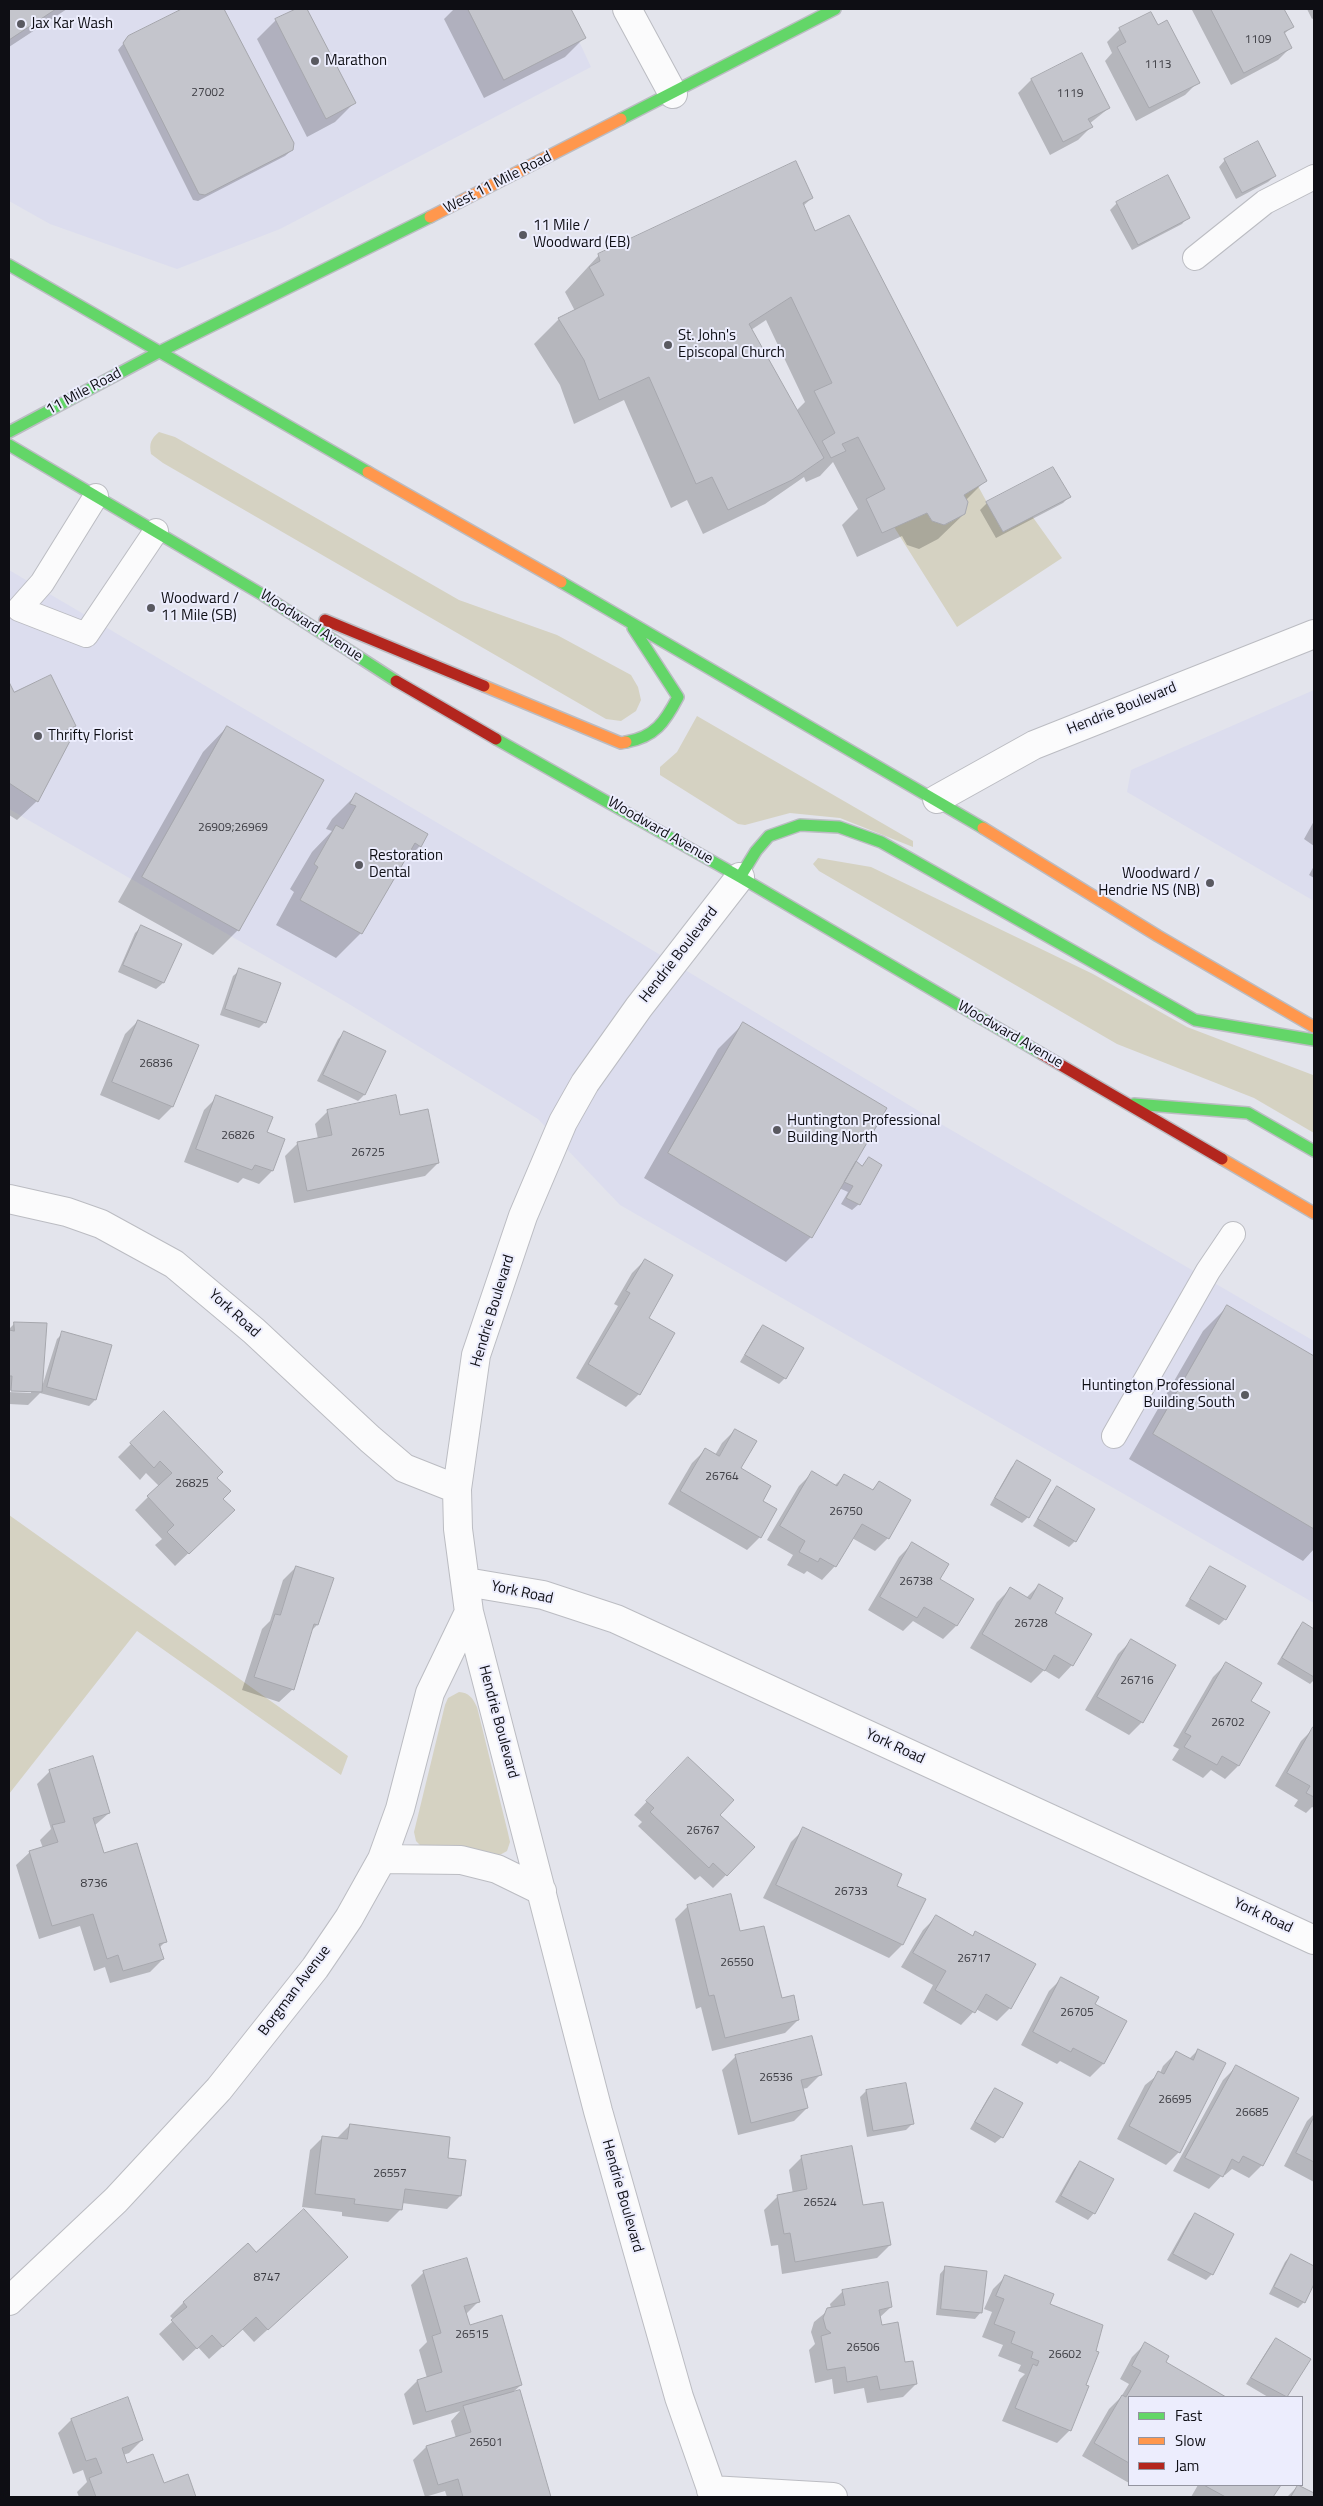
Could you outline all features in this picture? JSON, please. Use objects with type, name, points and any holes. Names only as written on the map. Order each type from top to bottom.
[{"type":"main road","name":"West 11 Mile Road","points":[[159,352],[673,94],[835,9]]},
{"type":"main road","points":[[9,265],[631,625],[937,799],[1158,936],[1314,1027]]},
{"type":"main road","name":"11 Mile Road","points":[[9,432],[159,352]]},
{"type":"main road","name":"Woodward Avenue","points":[[9,445],[263,595],[409,689],[740,877],[1314,1213]]},
{"type":"main road","points":[[263,595],[621,743],[644,739],[664,726],[678,697],[631,625]]},
{"type":"main road","points":[[740,877],[756,851],[770,836],[800,825],[839,827],[881,842],[1195,1020],[1314,1040]]},
{"type":"main road","points":[[1127,1104],[1248,1113],[1314,1151]]},
{"type":"street","points":[[627,9],[673,94]]},
{"type":"street","name":"Hendrie Boulevard","points":[[937,799],[1034,745],[1314,634]]},
{"type":"street","name":"Hendrie Boulevard","points":[[713,2494],[679,2397],[598,2111],[469,1612],[458,1530],[457,1489],[476,1355],[523,1216],[564,1122],[590,1075],[638,1008],[740,877]]},
{"type":"street","name":"York Road","points":[[9,1199],[67,1212],[102,1224],[174,1264],[246,1324],[404,1468],[457,1489]]},
{"type":"street","name":"York Road","points":[[466,1582],[543,1595],[616,1619],[1314,1940]]},
{"type":"street","name":"Borgman Avenue","points":[[9,2301],[116,2200],[219,2089],[315,1968],[370,1883],[382,1860],[400,1809],[430,1693],[469,1612]]},
{"type":"street","points":[[382,1860],[461,1860],[497,1870],[542,1891]]},
{"type":"street","points":[[713,2494],[833,2497]]},
{"type":"lane","points":[[1194,258],[1265,202],[1314,177]]},
{"type":"lane","points":[[96,496],[42,583],[14,609],[86,635],[156,531]]},
{"type":"lane","points":[[1114,1436],[1208,1271],[1233,1234]]},
{"type":"shaded area","points":[[9,9],[564,9],[591,67],[280,229],[177,269],[50,224],[9,201]]},
{"type":"shaded area","points":[[159,432],[175,437],[459,600],[557,635],[631,675],[638,687],[641,700],[636,711],[621,721],[606,719],[163,463],[151,454],[150,450],[151,442]]},
{"type":"shaded area","points":[[978,486],[1003,532],[1032,516],[1062,558],[957,627],[894,527],[927,513],[932,521],[945,525],[965,514],[968,502],[964,495]]},
{"type":"shaded area","points":[[9,570],[614,927],[922,1113],[1314,1341],[1314,1603],[620,1205],[538,1119],[344,1001],[9,809]]},
{"type":"shaded area","points":[[1314,690],[1314,901],[1127,792],[1131,770]]},
{"type":"shaded area","points":[[697,716],[913,841],[913,847],[840,818],[790,813],[745,825],[738,824],[660,775],[660,767],[677,752]]},
{"type":"shaded area","points":[[818,858],[871,867],[1093,974],[1187,1027],[1313,1075],[1314,1133],[1254,1098],[1117,1044],[819,871],[813,864]]},
{"type":"shaded area","points":[[9,1515],[348,1756],[341,1775],[137,1631],[9,1794]]},
{"type":"shaded area","points":[[459,1692],[470,1696],[477,1707],[508,1833],[510,1842],[507,1851],[498,1856],[421,1846],[416,1841],[414,1832],[445,1705],[448,1698]]},
{"type":"building","name":"Jax Kar Wash","points":[[9,9],[56,9],[9,40]]},
{"type":"building","points":[[182,9],[224,9],[294,143],[293,150],[205,195],[199,194],[123,43],[128,36]]},
{"type":"building","name":"Marathon","points":[[296,9],[307,9],[356,103],[326,119],[275,19]]},
{"type":"building","points":[[468,9],[571,9],[586,38],[504,80]]},
{"type":"building","points":[[1211,9],[1284,9],[1294,27],[1284,32],[1292,48],[1244,73]]},
{"type":"building","points":[[1151,12],[1158,25],[1167,20],[1200,83],[1149,108],[1117,47],[1126,42],[1119,28]]},
{"type":"building","points":[[1082,53],[1110,108],[1088,119],[1093,127],[1063,142],[1031,79]]},
{"type":"building","points":[[1258,141],[1276,176],[1242,193],[1224,159]]},
{"type":"building","name":"St. John's Episcopal Church","points":[[796,161],[813,198],[803,203],[815,231],[849,215],[987,481],[964,495],[968,502],[965,514],[944,525],[932,521],[927,513],[882,533],[866,499],[885,489],[858,437],[842,444],[846,451],[831,458],[822,441],[835,433],[814,391],[832,383],[791,297],[749,324],[824,458],[792,480],[728,510],[712,477],[696,484],[649,377],[599,400],[584,360],[558,318],[604,295],[589,267],[600,261],[598,254]]},
{"type":"building","points":[[1168,175],[1190,218],[1138,245],[1116,202]]},
{"type":"building","points":[[1053,467],[1071,497],[1003,532],[986,502]]},
{"type":"building","name":"Thrifty Florist","points":[[51,675],[76,726],[65,731],[70,741],[38,802],[9,783],[9,682],[14,692]]},
{"type":"building","points":[[227,726],[324,780],[239,931],[142,877]]},
{"type":"building","name":"Restoration Dental","points":[[356,793],[428,834],[421,847],[415,843],[362,934],[300,900],[318,867],[314,864],[336,825],[343,829],[356,806],[350,804]]},
{"type":"building","points":[[141,925],[182,944],[164,983],[123,965]]},
{"type":"building","points":[[239,968],[281,983],[266,1023],[225,1009]]},
{"type":"building","points":[[138,1020],[199,1045],[173,1107],[112,1082]]},
{"type":"building","name":"Huntington Professional Building North","points":[[743,1022],[887,1108],[812,1238],[668,1153]]},
{"type":"building","points":[[344,1031],[386,1051],[365,1095],[323,1075]]},
{"type":"building","points":[[216,1095],[273,1117],[267,1132],[285,1139],[273,1171],[255,1165],[252,1170],[196,1149]]},
{"type":"building","points":[[396,1095],[400,1115],[428,1109],[439,1163],[307,1191],[297,1142],[332,1135],[327,1110]]},
{"type":"building","points":[[869,1157],[882,1165],[860,1205],[846,1198],[853,1186],[844,1182],[856,1161],[862,1166]]},
{"type":"building","points":[[645,1259],[673,1275],[649,1318],[675,1333],[640,1395],[588,1364],[630,1293],[626,1291]]},
{"type":"building","name":"Huntington Professional Building South","points":[[1227,1305],[1314,1356],[1314,1529],[1153,1434]]},
{"type":"building","points":[[14,1322],[47,1323],[42,1392],[11,1391],[12,1376],[9,1376],[9,1330],[14,1331]]},
{"type":"building","points":[[763,1325],[804,1348],[786,1379],[745,1355]]},
{"type":"building","points":[[62,1331],[112,1345],[96,1400],[47,1387]]},
{"type":"building","points":[[164,1411],[223,1472],[217,1478],[231,1491],[223,1499],[235,1510],[189,1554],[167,1532],[174,1525],[147,1496],[172,1473],[160,1461],[154,1468],[130,1443]]},
{"type":"building","points":[[735,1429],[757,1441],[741,1468],[771,1486],[763,1501],[777,1509],[761,1538],[680,1491],[705,1448],[719,1456]]},
{"type":"building","points":[[1017,1460],[1051,1480],[1029,1518],[995,1498]]},
{"type":"building","points":[[812,1471],[837,1486],[844,1474],[873,1490],[879,1481],[911,1500],[889,1539],[862,1524],[836,1567],[820,1558],[818,1562],[799,1552],[805,1541],[780,1526]]},
{"type":"building","points":[[1057,1486],[1095,1509],[1076,1542],[1038,1519]]},
{"type":"building","points":[[912,1542],[949,1564],[940,1579],[974,1599],[957,1626],[924,1607],[917,1618],[880,1597]]},
{"type":"building","points":[[296,1566],[334,1578],[318,1625],[314,1624],[294,1690],[254,1677],[275,1614],[280,1615]]},
{"type":"building","points":[[1210,1566],[1246,1586],[1226,1620],[1190,1599]]},
{"type":"building","points":[[1039,1584],[1063,1598],[1055,1613],[1092,1634],[1073,1666],[1054,1655],[1045,1671],[982,1634],[1010,1587],[1030,1599]]},
{"type":"building","points":[[1303,1622],[1314,1629],[1314,1677],[1282,1658]]},
{"type":"building","points":[[1131,1639],[1176,1665],[1143,1723],[1097,1697]]},
{"type":"building","points":[[1226,1662],[1262,1683],[1251,1701],[1270,1712],[1239,1766],[1222,1756],[1217,1765],[1184,1747],[1191,1736],[1185,1733]]},
{"type":"building","points":[[1313,1727],[1314,1797],[1306,1793],[1310,1786],[1287,1773]]},
{"type":"building","points":[[93,1756],[110,1813],[93,1818],[104,1853],[137,1843],[167,1942],[159,1944],[164,1959],[123,1971],[118,1955],[107,1959],[93,1914],[52,1926],[29,1851],[58,1842],[52,1825],[65,1822],[49,1770]]},
{"type":"building","points":[[688,1757],[734,1800],[720,1815],[755,1847],[727,1876],[713,1863],[709,1868],[650,1812],[654,1808],[646,1801]]},
{"type":"building","points":[[803,1827],[902,1874],[897,1886],[926,1899],[903,1945],[776,1885]]},
{"type":"building","points":[[731,1894],[740,1931],[764,1926],[782,1998],[794,1995],[799,2020],[725,2038],[714,1995],[709,1996],[687,1905]]},
{"type":"building","points":[[936,1915],[973,1936],[975,1931],[1036,1964],[1011,2009],[986,1994],[975,2013],[935,1990],[946,1971],[913,1953]]},
{"type":"building","points":[[1061,1977],[1099,1997],[1095,2004],[1127,2021],[1104,2064],[1073,2048],[1071,2052],[1033,2032]]},
{"type":"building","points":[[812,2036],[822,2075],[801,2080],[808,2108],[751,2123],[735,2055]]},
{"type":"building","points":[[1198,2049],[1226,2063],[1180,2153],[1129,2126],[1158,2071],[1164,2074],[1176,2051],[1193,2060]]},
{"type":"building","points":[[1236,2065],[1299,2098],[1263,2166],[1243,2156],[1239,2163],[1232,2159],[1223,2177],[1185,2158]]},
{"type":"building","points":[[906,2083],[914,2124],[873,2131],[866,2090]]},
{"type":"building","points":[[995,2088],[1023,2103],[1003,2138],[975,2122]]},
{"type":"building","points":[[1314,2117],[1314,2162],[1296,2153]]},
{"type":"building","points":[[350,2124],[450,2137],[448,2158],[466,2160],[461,2196],[405,2189],[402,2210],[354,2204],[355,2199],[315,2194],[322,2136],[347,2139]]},
{"type":"building","points":[[852,2146],[863,2205],[883,2202],[891,2245],[795,2262],[790,2233],[784,2234],[777,2195],[807,2189],[801,2156]]},
{"type":"building","points":[[1080,2161],[1114,2179],[1095,2214],[1061,2196]]},
{"type":"building","points":[[304,2209],[348,2257],[268,2330],[256,2317],[223,2347],[212,2335],[197,2349],[171,2320],[187,2307],[183,2302],[248,2243],[256,2252]]},
{"type":"building","points":[[1195,2213],[1234,2234],[1213,2275],[1173,2254]]},
{"type":"building","points":[[1291,2254],[1314,2266],[1314,2284],[1305,2303],[1274,2287]]},
{"type":"building","points":[[467,2258],[480,2302],[464,2306],[470,2325],[502,2315],[522,2385],[426,2412],[417,2380],[442,2372],[432,2336],[441,2333],[423,2271]]},
{"type":"building","points":[[945,2266],[987,2271],[982,2313],[941,2309]]},
{"type":"building","points":[[1005,2275],[1054,2294],[1050,2304],[1103,2325],[1096,2351],[1099,2352],[1086,2385],[1089,2386],[1071,2431],[1015,2408],[1033,2364],[1037,2366],[1039,2361],[1031,2358],[1033,2352],[1011,2343],[1015,2332],[994,2324],[1004,2299],[996,2296]]},
{"type":"building","points":[[888,2282],[892,2307],[879,2310],[882,2325],[898,2322],[905,2362],[913,2361],[917,2384],[880,2390],[877,2376],[847,2382],[845,2367],[827,2370],[821,2336],[831,2333],[826,2329],[823,2318],[827,2308],[845,2305],[842,2290]]},
{"type":"building","points":[[1276,2338],[1311,2359],[1288,2396],[1251,2378]]},
{"type":"building","points":[[1145,2342],[1169,2356],[1166,2362],[1224,2396],[1128,2396],[1128,2462],[1094,2443],[1122,2395],[1126,2397],[1141,2371],[1132,2366]]},
{"type":"building","points":[[520,2390],[551,2497],[463,2497],[458,2479],[438,2485],[426,2446],[471,2432],[463,2406]]},
{"type":"building","points":[[128,2397],[143,2440],[122,2448],[127,2463],[153,2454],[164,2483],[188,2474],[196,2497],[96,2497],[89,2478],[102,2473],[96,2458],[86,2461],[71,2419]]},
{"type":"building","points":[[1206,2486],[1280,2486],[1273,2497],[1226,2497]]},
{"type":"building","points":[[1297,2486],[1314,2493],[1314,2497],[1291,2497]]},
{"type":"traffic: fast","points":[[621,119],[835,9]]},
{"type":"traffic: fast","points":[[9,432],[159,352],[430,217]]},
{"type":"traffic: fast","points":[[9,265],[368,472]]},
{"type":"traffic: fast","points":[[9,445],[263,595],[396,681]]},
{"type":"traffic: fast","points":[[561,582],[983,828]]},
{"type":"traffic: fast","points":[[626,742],[645,736],[658,727],[678,697],[633,628]]},
{"type":"traffic: fast","points":[[496,739],[740,877],[1042,1054]]},
{"type":"traffic: fast","points":[[740,877],[756,851],[769,836],[800,825],[839,827],[881,842],[1195,1020],[1314,1040]]},
{"type":"traffic: fast","points":[[1134,1104],[1248,1113],[1314,1151]]},
{"type":"traffic: slow","points":[[430,217],[621,119]]},
{"type":"traffic: slow","points":[[368,472],[561,582]]},
{"type":"traffic: slow","points":[[484,686],[621,743],[626,742]]},
{"type":"traffic: slow","points":[[983,828],[1158,936],[1314,1027]]},
{"type":"traffic: slow","points":[[1222,1159],[1314,1213]]},
{"type":"traffic: jam","points":[[325,620],[484,686]]},
{"type":"traffic: jam","points":[[396,681],[496,739]]},
{"type":"traffic: jam","points":[[1042,1054],[1222,1159]]},
{"type":"place","name":"Jax Kar Wash","points":[[21,24]]},
{"type":"place","name":"Marathon","points":[[315,61]]},
{"type":"place","name":"11 Mile / Woodward (EB)","points":[[523,235]]},
{"type":"place","name":"St. John's Episcopal Church","points":[[668,345]]},
{"type":"place","name":"Woodward / 11 Mile (SB)","points":[[151,608]]},
{"type":"place","name":"Thrifty Florist","points":[[38,736]]},
{"type":"place","name":"Restoration Dental","points":[[359,865]]},
{"type":"place","name":"Woodward / Hendrie NS (NB)","points":[[1210,883]]},
{"type":"place","name":"Huntington Professional Building North","points":[[777,1130]]},
{"type":"place","name":"Huntington Professional Building South","points":[[1245,1395]]}]
